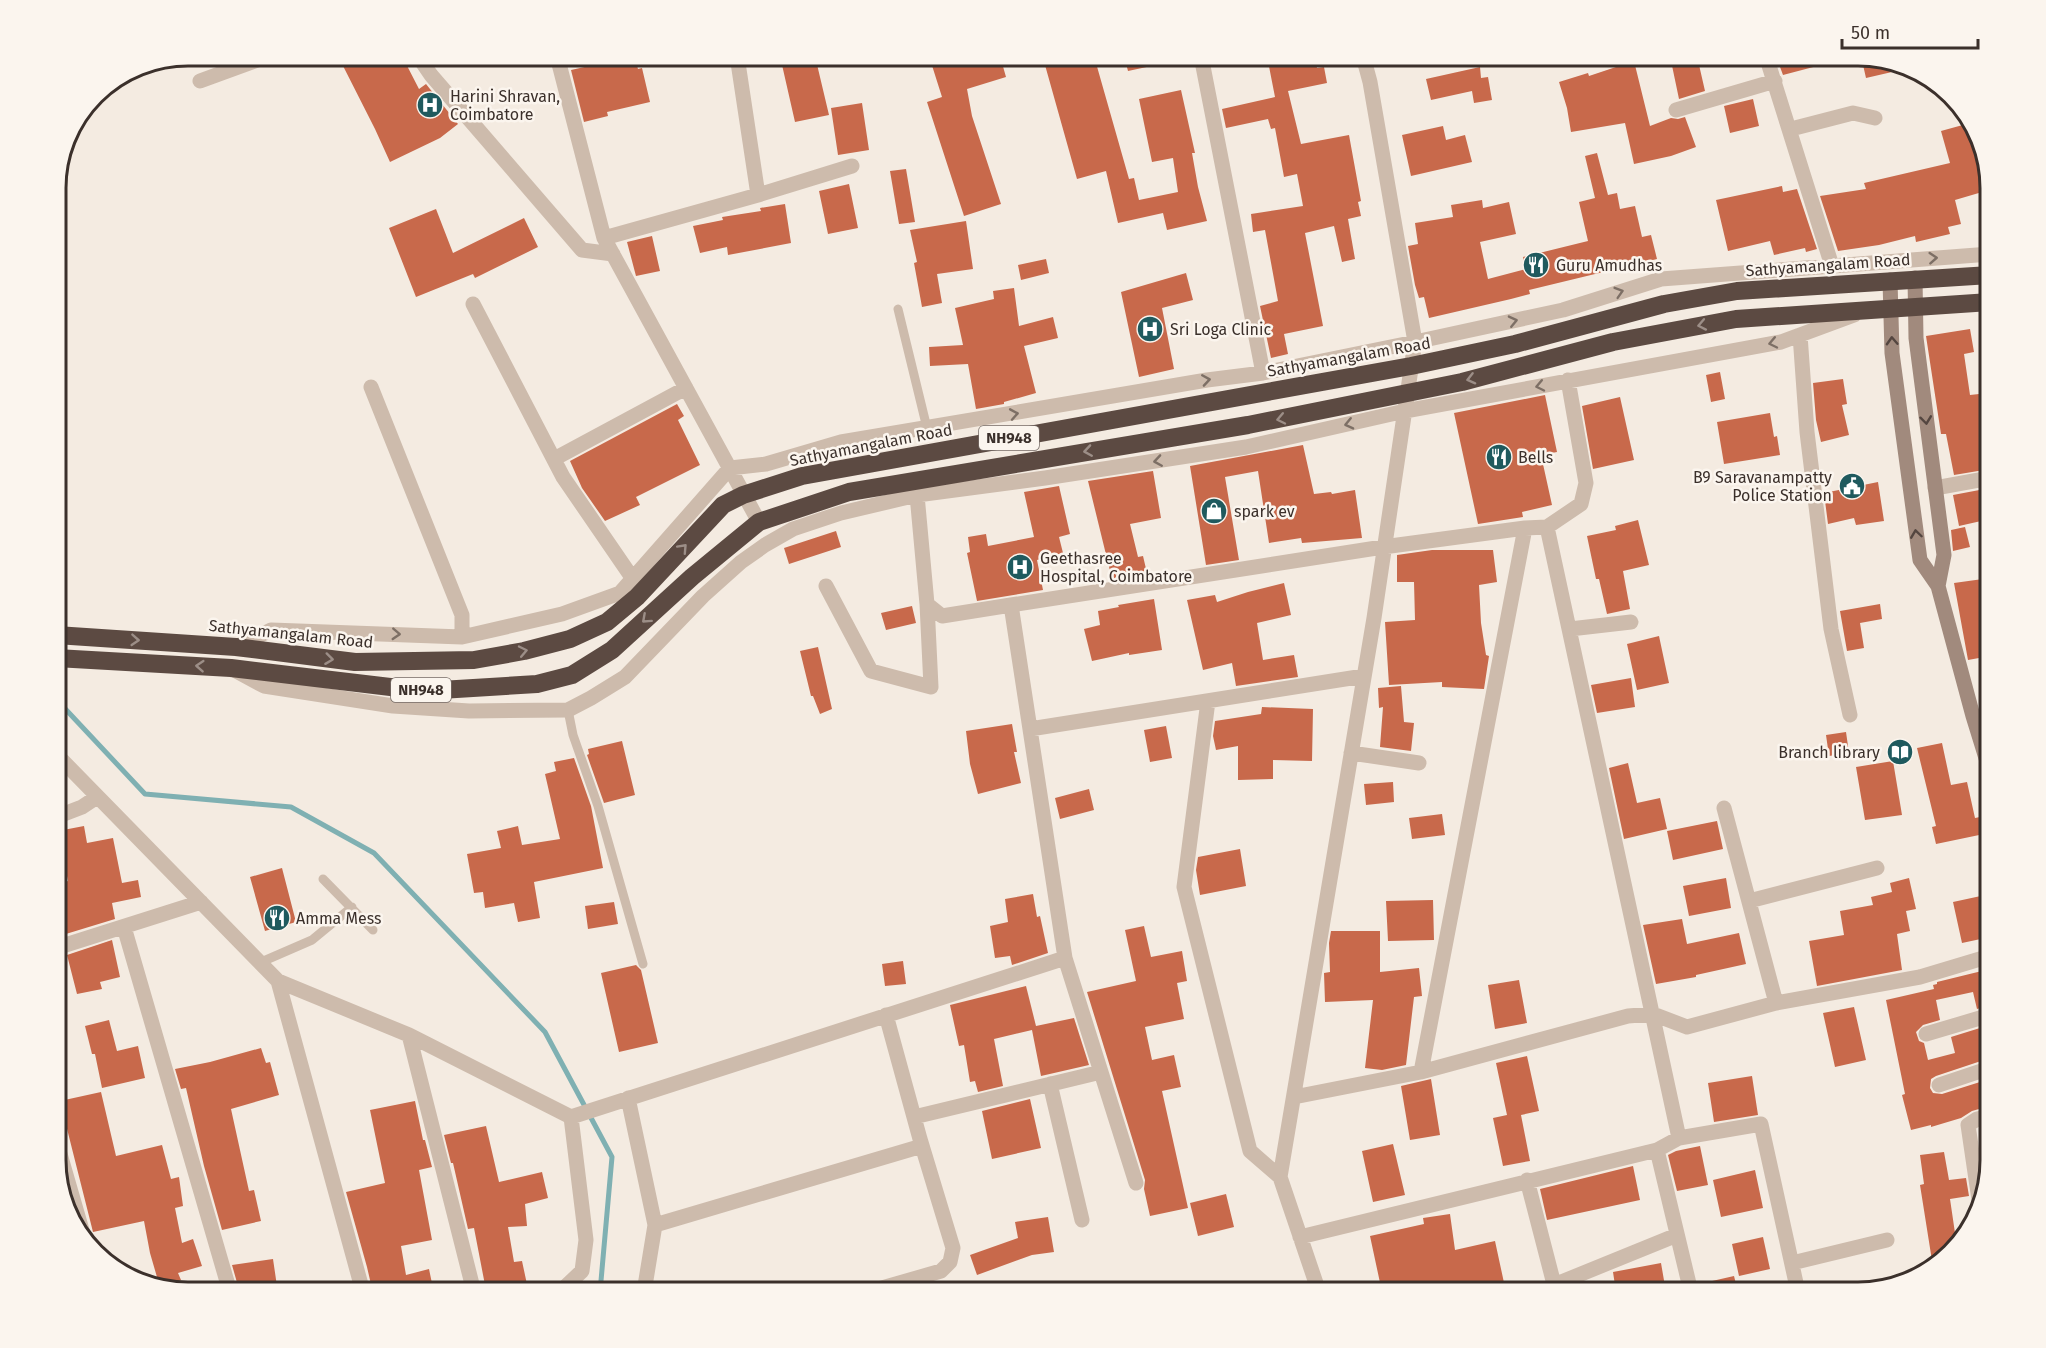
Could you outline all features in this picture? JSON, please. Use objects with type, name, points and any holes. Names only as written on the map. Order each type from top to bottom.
[{"type":"highway","name":"Sathyamangalam Road","points":[[66,635],[236,647],[355,662],[474,660],[514,653],[570,639],[608,622],[637,597],[723,505],[743,495],[802,476],[1411,366],[1515,344],[1664,304],[1737,291],[1980,275]]},
{"type":"highway","name":"NH948","points":[[66,658],[231,668],[424,691],[537,684],[572,675],[612,650],[693,577],[759,522],[849,492],[1248,425],[1406,402],[1462,382],[1613,342],[1736,319],[1980,303]]},
{"type":"main road","points":[[1915,278],[1916,338],[1944,555],[1938,586]]},
{"type":"main road","points":[[1890,280],[1892,352],[1920,560],[1938,586],[1980,739]]},
{"type":"street","points":[[200,81],[241,66]]},
{"type":"street","points":[[425,66],[582,250],[613,254]]},
{"type":"street","points":[[560,66],[604,238],[759,522]]},
{"type":"street","points":[[739,66],[758,195]]},
{"type":"street","points":[[1203,66],[1263,373]]},
{"type":"street","points":[[1315,1282],[1280,1177],[1364,676],[1415,342],[1366,66]]},
{"type":"street","points":[[1770,66],[1833,266]]},
{"type":"street","points":[[1676,110],[1775,81]]},
{"type":"street","points":[[1791,129],[1853,113],[1875,118]]},
{"type":"street","points":[[604,238],[852,166]]},
{"type":"street","points":[[236,647],[272,630],[462,638],[562,614],[620,593],[730,468],[766,464],[841,442],[1206,380],[1263,373],[1563,310],[1661,279],[1980,255]]},
{"type":"street","points":[[473,304],[563,477],[633,579]]},
{"type":"street","points":[[231,668],[264,686],[393,706],[469,711],[568,710],[626,676],[704,596],[741,562],[793,529],[831,516],[917,495],[1246,447],[1406,402],[1568,380],[1781,342],[1868,309]]},
{"type":"street","points":[[1800,335],[1807,432],[1831,628],[1850,715]]},
{"type":"street","points":[[927,604],[942,616],[1383,547],[1547,527],[1581,504],[1586,483],[1568,380]]},
{"type":"street","points":[[371,387],[462,615],[462,638]]},
{"type":"street","points":[[554,459],[686,388]]},
{"type":"street","points":[[1935,488],[1980,480]]},
{"type":"street","points":[[826,586],[871,671],[932,687],[917,495]]},
{"type":"street","points":[[1547,527],[1679,1138]]},
{"type":"street","points":[[1421,1072],[1525,528]]},
{"type":"street","points":[[1011,605],[1065,958],[1136,1183]]},
{"type":"street","points":[[1570,629],[1631,622]]},
{"type":"street","points":[[1030,729],[1364,676]]},
{"type":"street","points":[[1208,701],[1184,887],[1250,1151],[1280,1177]]},
{"type":"street","points":[[1351,753],[1419,763]]},
{"type":"street","points":[[66,764],[278,981],[409,1035],[572,1116],[1065,958]]},
{"type":"street","points":[[66,813],[82,807],[97,796]]},
{"type":"street","points":[[1724,808],[1776,1003]]},
{"type":"street","points":[[1749,901],[1877,868]]},
{"type":"street","points":[[66,945],[201,902]]},
{"type":"street","points":[[124,927],[227,1282]]},
{"type":"street","points":[[1294,1097],[1421,1072],[1628,1016],[1653,1014],[1687,1027],[1776,1003],[1920,977],[1980,959]]},
{"type":"street","points":[[278,981],[360,1282]]},
{"type":"street","points":[[886,1015],[952,1248],[950,1262],[941,1271],[904,1282]]},
{"type":"street","points":[[1926,1034],[1980,1017]]},
{"type":"street","points":[[409,1035],[471,1282]]},
{"type":"street","points":[[1939,1085],[1980,1071]]},
{"type":"street","points":[[914,1116],[1101,1072]]},
{"type":"street","points":[[1050,1084],[1082,1220]]},
{"type":"street","points":[[627,1099],[655,1225],[646,1282]]},
{"type":"street","points":[[570,1282],[582,1270],[586,1240],[572,1116]]},
{"type":"street","points":[[1977,1187],[1968,1125],[1980,1118]]},
{"type":"street","points":[[1300,1237],[1657,1150],[1679,1138],[1761,1124],[1796,1282]]},
{"type":"street","points":[[655,1225],[922,1146]]},
{"type":"street","points":[[1657,1150],[1688,1282]]},
{"type":"street","points":[[67,1180],[75,1205]]},
{"type":"street","points":[[1527,1180],[1550,1282]]},
{"type":"street","points":[[1570,1282],[1677,1235]]},
{"type":"street","points":[[1792,1263],[1887,1240]]},
{"type":"lane","points":[[898,309],[927,428]]},
{"type":"lane","points":[[568,710],[573,735],[598,806],[643,964]]},
{"type":"lane","points":[[323,879],[372,930]]},
{"type":"lane","points":[[259,963],[312,940],[332,926],[352,907]]},
{"type":"building","points":[[343,66],[407,66],[419,89],[426,84],[458,124],[440,138],[390,162]]},
{"type":"building","points":[[589,66],[637,66],[638,69],[642,68],[650,102],[607,112],[608,116],[584,122],[571,70]]},
{"type":"building","points":[[782,66],[817,66],[829,115],[795,122]]},
{"type":"building","points":[[932,66],[1003,66],[1006,77],[967,89],[972,116],[1001,204],[964,216],[927,102],[942,97]]},
{"type":"building","points":[[1045,66],[1097,66],[1129,179],[1134,178],[1139,200],[1178,192],[1173,158],[1152,162],[1139,99],[1181,90],[1195,153],[1192,153],[1198,187],[1207,221],[1167,230],[1163,213],[1118,223],[1106,171],[1077,179]]},
{"type":"building","points":[[1127,66],[1151,66],[1128,71]]},
{"type":"building","points":[[1269,66],[1324,67],[1327,83],[1288,91],[1301,144],[1349,135],[1361,201],[1358,202],[1361,216],[1348,219],[1355,259],[1342,262],[1334,226],[1305,233],[1323,326],[1284,334],[1288,354],[1271,358],[1260,306],[1278,301],[1265,230],[1253,232],[1251,214],[1303,206],[1297,174],[1284,177],[1275,128],[1271,129],[1268,119],[1226,128],[1222,109],[1275,97]]},
{"type":"building","points":[[1619,66],[1635,66],[1650,126],[1671,118],[1685,117],[1696,147],[1671,156],[1634,164],[1625,123],[1571,132],[1559,82],[1588,73],[1589,76]]},
{"type":"building","points":[[1672,66],[1699,66],[1705,91],[1679,99]]},
{"type":"building","points":[[1780,66],[1817,66],[1783,75]]},
{"type":"building","points":[[1863,66],[1894,71],[1866,78]]},
{"type":"building","points":[[1480,67],[1481,78],[1488,77],[1492,100],[1474,103],[1472,91],[1431,100],[1426,79]]},
{"type":"building","points":[[1753,99],[1759,126],[1730,133],[1724,106]]},
{"type":"building","points":[[862,103],[869,150],[838,155],[831,108]]},
{"type":"building","points":[[1963,125],[1976,156],[1980,193],[1955,200],[1961,224],[1948,227],[1950,234],[1916,242],[1915,236],[1879,245],[1838,251],[1820,196],[1866,189],[1864,183],[1950,163],[1941,131]]},
{"type":"building","points":[[1443,126],[1446,140],[1465,135],[1472,162],[1411,176],[1402,135]]},
{"type":"building","points":[[1597,153],[1608,195],[1617,193],[1620,209],[1635,206],[1642,237],[1651,235],[1657,259],[1529,290],[1530,294],[1511,299],[1429,318],[1424,297],[1419,298],[1415,285],[1408,246],[1418,244],[1415,223],[1453,217],[1451,205],[1482,200],[1483,208],[1509,202],[1516,234],[1480,242],[1488,279],[1526,269],[1523,257],[1588,241],[1579,202],[1595,198],[1585,156]]},
{"type":"building","points":[[906,169],[915,222],[899,224],[890,171]]},
{"type":"building","points":[[849,184],[858,228],[828,234],[819,191]]},
{"type":"building","points":[[1782,186],[1783,192],[1797,189],[1817,249],[1806,252],[1805,248],[1774,255],[1770,241],[1728,251],[1716,200]]},
{"type":"building","points":[[785,204],[791,243],[728,255],[727,247],[700,253],[693,226],[723,220],[722,217],[761,211],[760,208]]},
{"type":"building","points":[[436,209],[453,253],[524,218],[538,247],[475,278],[473,274],[416,297],[389,228]]},
{"type":"building","points":[[966,221],[973,269],[937,274],[942,303],[922,307],[914,263],[917,262],[910,230]]},
{"type":"building","points":[[652,236],[660,271],[636,276],[627,242]]},
{"type":"building","points":[[1046,259],[1049,273],[1021,280],[1018,265]]},
{"type":"building","points":[[1186,273],[1193,300],[1162,308],[1174,369],[1139,377],[1121,292]]},
{"type":"building","points":[[1014,288],[1019,326],[1053,317],[1058,338],[1024,346],[1036,393],[1004,402],[1004,404],[976,409],[968,364],[930,366],[929,347],[963,345],[955,308],[994,299],[993,291]]},
{"type":"building","points":[[1970,329],[1974,352],[1964,354],[1970,395],[1979,394],[1980,399],[1980,471],[1954,475],[1946,434],[1941,434],[1926,336]]},
{"type":"building","points":[[1720,372],[1725,399],[1711,402],[1706,375]]},
{"type":"building","points":[[1843,379],[1847,404],[1842,405],[1849,435],[1821,442],[1816,420],[1813,383]]},
{"type":"building","name":"Bells","points":[[1545,395],[1557,452],[1541,455],[1552,505],[1522,512],[1523,517],[1478,524],[1454,413]]},
{"type":"building","points":[[1620,397],[1634,460],[1593,469],[1582,406]]},
{"type":"building","points":[[677,404],[684,416],[678,420],[700,465],[636,497],[640,505],[605,521],[582,488],[570,461]]},
{"type":"building","points":[[1770,413],[1780,455],[1724,464],[1717,422]]},
{"type":"building","points":[[1303,445],[1314,494],[1355,490],[1362,538],[1302,543],[1301,538],[1269,543],[1258,471],[1225,477],[1239,560],[1206,565],[1190,466]]},
{"type":"building","points":[[1153,471],[1161,518],[1130,524],[1138,557],[1143,556],[1147,573],[1112,579],[1088,481]]},
{"type":"building","points":[[1878,482],[1884,521],[1856,525],[1854,518],[1828,524],[1824,493]]},
{"type":"building","points":[[1059,486],[1070,534],[1059,537],[1063,553],[1037,560],[1043,590],[977,601],[967,553],[970,552],[968,537],[986,534],[988,546],[1034,537],[1024,492]]},
{"type":"building","points":[[1980,490],[1980,521],[1959,526],[1953,495]]},
{"type":"building","points":[[1638,520],[1649,565],[1623,571],[1630,609],[1607,614],[1599,579],[1596,579],[1587,536],[1616,530],[1615,526]]},
{"type":"building","points":[[1965,527],[1970,547],[1953,551],[1951,530]]},
{"type":"building","points":[[836,531],[841,547],[789,564],[784,548]]},
{"type":"building","points":[[1432,550],[1493,550],[1497,582],[1479,585],[1481,623],[1486,655],[1489,656],[1484,689],[1442,687],[1442,682],[1389,685],[1385,622],[1415,620],[1414,582],[1397,582],[1397,555]]},
{"type":"building","points":[[1980,579],[1980,658],[1968,660],[1954,583]]},
{"type":"building","points":[[1284,583],[1291,615],[1257,623],[1263,660],[1294,655],[1298,677],[1236,686],[1232,663],[1203,670],[1187,600],[1215,595],[1217,602]]},
{"type":"building","points":[[1154,599],[1162,650],[1129,655],[1129,653],[1092,661],[1084,629],[1100,625],[1098,611]]},
{"type":"building","points":[[1880,604],[1882,619],[1860,623],[1864,648],[1847,651],[1840,611]]},
{"type":"building","points":[[912,606],[916,623],[886,630],[881,613]]},
{"type":"building","points":[[1659,636],[1669,683],[1637,690],[1627,644]]},
{"type":"building","points":[[818,647],[832,709],[820,714],[811,696],[800,651]]},
{"type":"building","points":[[1631,678],[1635,707],[1597,713],[1591,685]]},
{"type":"building","points":[[1401,686],[1404,722],[1414,723],[1411,751],[1380,747],[1383,707],[1379,708],[1378,688]]},
{"type":"building","points":[[1262,707],[1313,709],[1312,761],[1273,760],[1273,779],[1238,780],[1238,746],[1216,750],[1213,736],[1215,721],[1261,714]]},
{"type":"building","points":[[1012,724],[1017,752],[1014,752],[1021,783],[978,794],[970,764],[966,731]]},
{"type":"building","points":[[1166,726],[1172,758],[1150,762],[1144,730]]},
{"type":"building","points":[[1846,732],[1849,753],[1829,756],[1826,735]]},
{"type":"building","points":[[622,741],[635,795],[604,803],[587,755],[589,754],[588,749]]},
{"type":"building","points":[[1942,743],[1951,785],[1967,782],[1975,818],[1980,817],[1980,835],[1936,844],[1932,827],[1936,826],[1917,748]]},
{"type":"building","points":[[574,758],[591,806],[603,868],[534,882],[540,918],[518,922],[514,903],[485,908],[483,892],[474,893],[467,854],[501,848],[497,831],[518,826],[522,845],[560,839],[545,774],[556,771],[554,762]]},
{"type":"building","points":[[1893,761],[1902,815],[1865,820],[1856,767]]},
{"type":"building","points":[[1628,763],[1637,803],[1660,798],[1667,829],[1624,839],[1609,768]]},
{"type":"building","points":[[1393,782],[1394,802],[1366,805],[1364,784]]},
{"type":"building","points":[[1089,789],[1094,810],[1060,819],[1055,798]]},
{"type":"building","points":[[1442,814],[1445,835],[1412,839],[1409,818]]},
{"type":"building","points":[[1717,821],[1723,849],[1673,860],[1667,831]]},
{"type":"building","points":[[84,826],[87,843],[113,838],[122,883],[138,880],[141,897],[112,903],[115,919],[66,934],[66,882],[68,881],[66,829]]},
{"type":"building","points":[[1240,849],[1246,886],[1200,895],[1196,870],[1198,857]]},
{"type":"building","points":[[282,868],[296,922],[265,931],[250,877]]},
{"type":"building","points":[[1726,878],[1731,908],[1689,916],[1683,886]]},
{"type":"building","points":[[1909,878],[1916,909],[1906,911],[1910,931],[1897,934],[1902,970],[1817,986],[1809,941],[1844,935],[1840,911],[1873,905],[1871,897],[1892,892],[1890,883]]},
{"type":"building","points":[[1033,894],[1048,953],[1012,965],[1010,956],[995,958],[990,926],[1008,922],[1005,899]]},
{"type":"building","points":[[1980,896],[1980,939],[1962,943],[1953,902]]},
{"type":"building","points":[[1433,900],[1434,940],[1388,941],[1386,901]]},
{"type":"building","points":[[614,902],[618,924],[588,929],[585,906]]},
{"type":"building","points":[[1682,919],[1687,944],[1739,933],[1746,964],[1696,975],[1696,977],[1656,984],[1643,925]]},
{"type":"building","points":[[1144,926],[1151,957],[1182,951],[1187,981],[1177,983],[1184,1019],[1145,1027],[1152,1060],[1174,1055],[1181,1087],[1162,1091],[1188,1208],[1150,1216],[1144,1189],[1145,1180],[1087,992],[1136,981],[1125,930]]},
{"type":"building","points":[[1331,931],[1380,931],[1380,972],[1419,968],[1422,996],[1414,997],[1406,1065],[1382,1070],[1365,1068],[1373,1000],[1325,1002],[1324,973],[1330,972]]},
{"type":"building","points":[[112,940],[120,977],[100,982],[102,989],[77,994],[67,955]]},
{"type":"building","points":[[903,961],[906,984],[885,986],[882,964]]},
{"type":"building","points":[[636,965],[641,970],[658,1043],[619,1052],[601,973]]},
{"type":"building","points":[[1980,971],[1980,1008],[1977,1009],[1973,992],[1936,1000],[1940,1020],[1923,1025],[1916,1032],[1919,1041],[1924,1043],[1928,1060],[1955,1053],[1951,1037],[1980,1028],[1980,1061],[1936,1076],[1931,1079],[1930,1088],[1933,1093],[1942,1094],[1980,1082],[1980,1109],[1961,1118],[1911,1130],[1902,1095],[1905,1094],[1886,1000],[1934,989],[1933,985]]},
{"type":"building","points":[[1519,980],[1527,1023],[1495,1029],[1488,985]]},
{"type":"building","points":[[1026,986],[1036,1026],[1074,1018],[1089,1065],[1041,1076],[1032,1030],[994,1039],[1003,1086],[978,1092],[975,1081],[970,1082],[964,1045],[959,1046],[950,1005]]},
{"type":"building","points":[[1854,1007],[1866,1060],[1835,1067],[1823,1013]]},
{"type":"building","points":[[109,1020],[117,1051],[138,1046],[145,1078],[102,1088],[95,1054],[92,1054],[85,1026]]},
{"type":"building","points":[[261,1048],[266,1063],[270,1062],[279,1095],[231,1109],[249,1191],[254,1190],[261,1221],[222,1230],[186,1088],[181,1089],[175,1069]]},
{"type":"building","points":[[1527,1056],[1539,1111],[1521,1115],[1530,1161],[1503,1166],[1493,1118],[1507,1115],[1496,1063]]},
{"type":"building","points":[[1752,1076],[1758,1115],[1714,1122],[1708,1083]]},
{"type":"building","points":[[1431,1079],[1440,1135],[1410,1140],[1401,1086]]},
{"type":"building","points":[[101,1092],[116,1156],[162,1145],[171,1179],[179,1177],[183,1206],[175,1208],[182,1243],[193,1239],[202,1266],[178,1273],[181,1280],[177,1281],[157,1278],[144,1221],[93,1232],[66,1125],[66,1100]]},
{"type":"building","points":[[1030,1099],[1041,1148],[992,1159],[982,1111]]},
{"type":"building","points":[[415,1101],[423,1140],[425,1140],[432,1167],[419,1170],[432,1240],[401,1246],[406,1275],[429,1269],[432,1282],[370,1282],[346,1192],[385,1183],[370,1110]]},
{"type":"building","points":[[486,1126],[499,1182],[542,1172],[548,1198],[525,1204],[527,1226],[508,1227],[514,1262],[522,1261],[526,1282],[484,1282],[474,1228],[468,1229],[444,1135]]},
{"type":"building","points":[[1393,1144],[1405,1195],[1373,1202],[1362,1151]]},
{"type":"building","points":[[1700,1146],[1708,1185],[1677,1191],[1668,1155]]},
{"type":"building","points":[[1944,1152],[1949,1180],[1966,1178],[1969,1196],[1950,1199],[1956,1233],[1932,1258],[1920,1185],[1924,1184],[1920,1155]]},
{"type":"building","points":[[1633,1166],[1640,1200],[1547,1220],[1540,1189]]},
{"type":"building","points":[[1755,1170],[1763,1208],[1721,1217],[1713,1180]]},
{"type":"building","points":[[1226,1194],[1234,1227],[1198,1236],[1190,1203]]},
{"type":"building","points":[[1450,1214],[1455,1250],[1495,1241],[1504,1282],[1380,1282],[1370,1236],[1424,1224],[1423,1218]]},
{"type":"building","points":[[1048,1217],[1054,1252],[1032,1255],[977,1275],[970,1255],[1018,1238],[1015,1222]]},
{"type":"building","points":[[1763,1237],[1770,1269],[1739,1276],[1732,1244]]},
{"type":"building","points":[[273,1259],[276,1282],[237,1282],[232,1265]]},
{"type":"building","points":[[1661,1263],[1664,1282],[1614,1282],[1613,1272]]},
{"type":"building","points":[[1734,1276],[1736,1282],[1708,1282]]},
{"type":"waterway","points":[[66,710],[145,794],[291,807],[374,853],[545,1032],[612,1157],[601,1282]]},
{"type":"place","name":"Harini Shravan, Coimbatore","points":[[430,105]]},
{"type":"place","name":"Guru Amudhas","points":[[1536,265]]},
{"type":"place","name":"Sri Loga Clinic","points":[[1150,329]]},
{"type":"place","name":"Bells","points":[[1499,457]]},
{"type":"place","name":"B9 Saravanampatty Police Station","points":[[1852,486]]},
{"type":"place","name":"spark ev","points":[[1214,511]]},
{"type":"place","name":"Geethasree Hospital, Coimbatore","points":[[1020,567]]},
{"type":"place","name":"Branch library","points":[[1900,752]]},
{"type":"place","name":"Amma Mess","points":[[277,918]]}]
